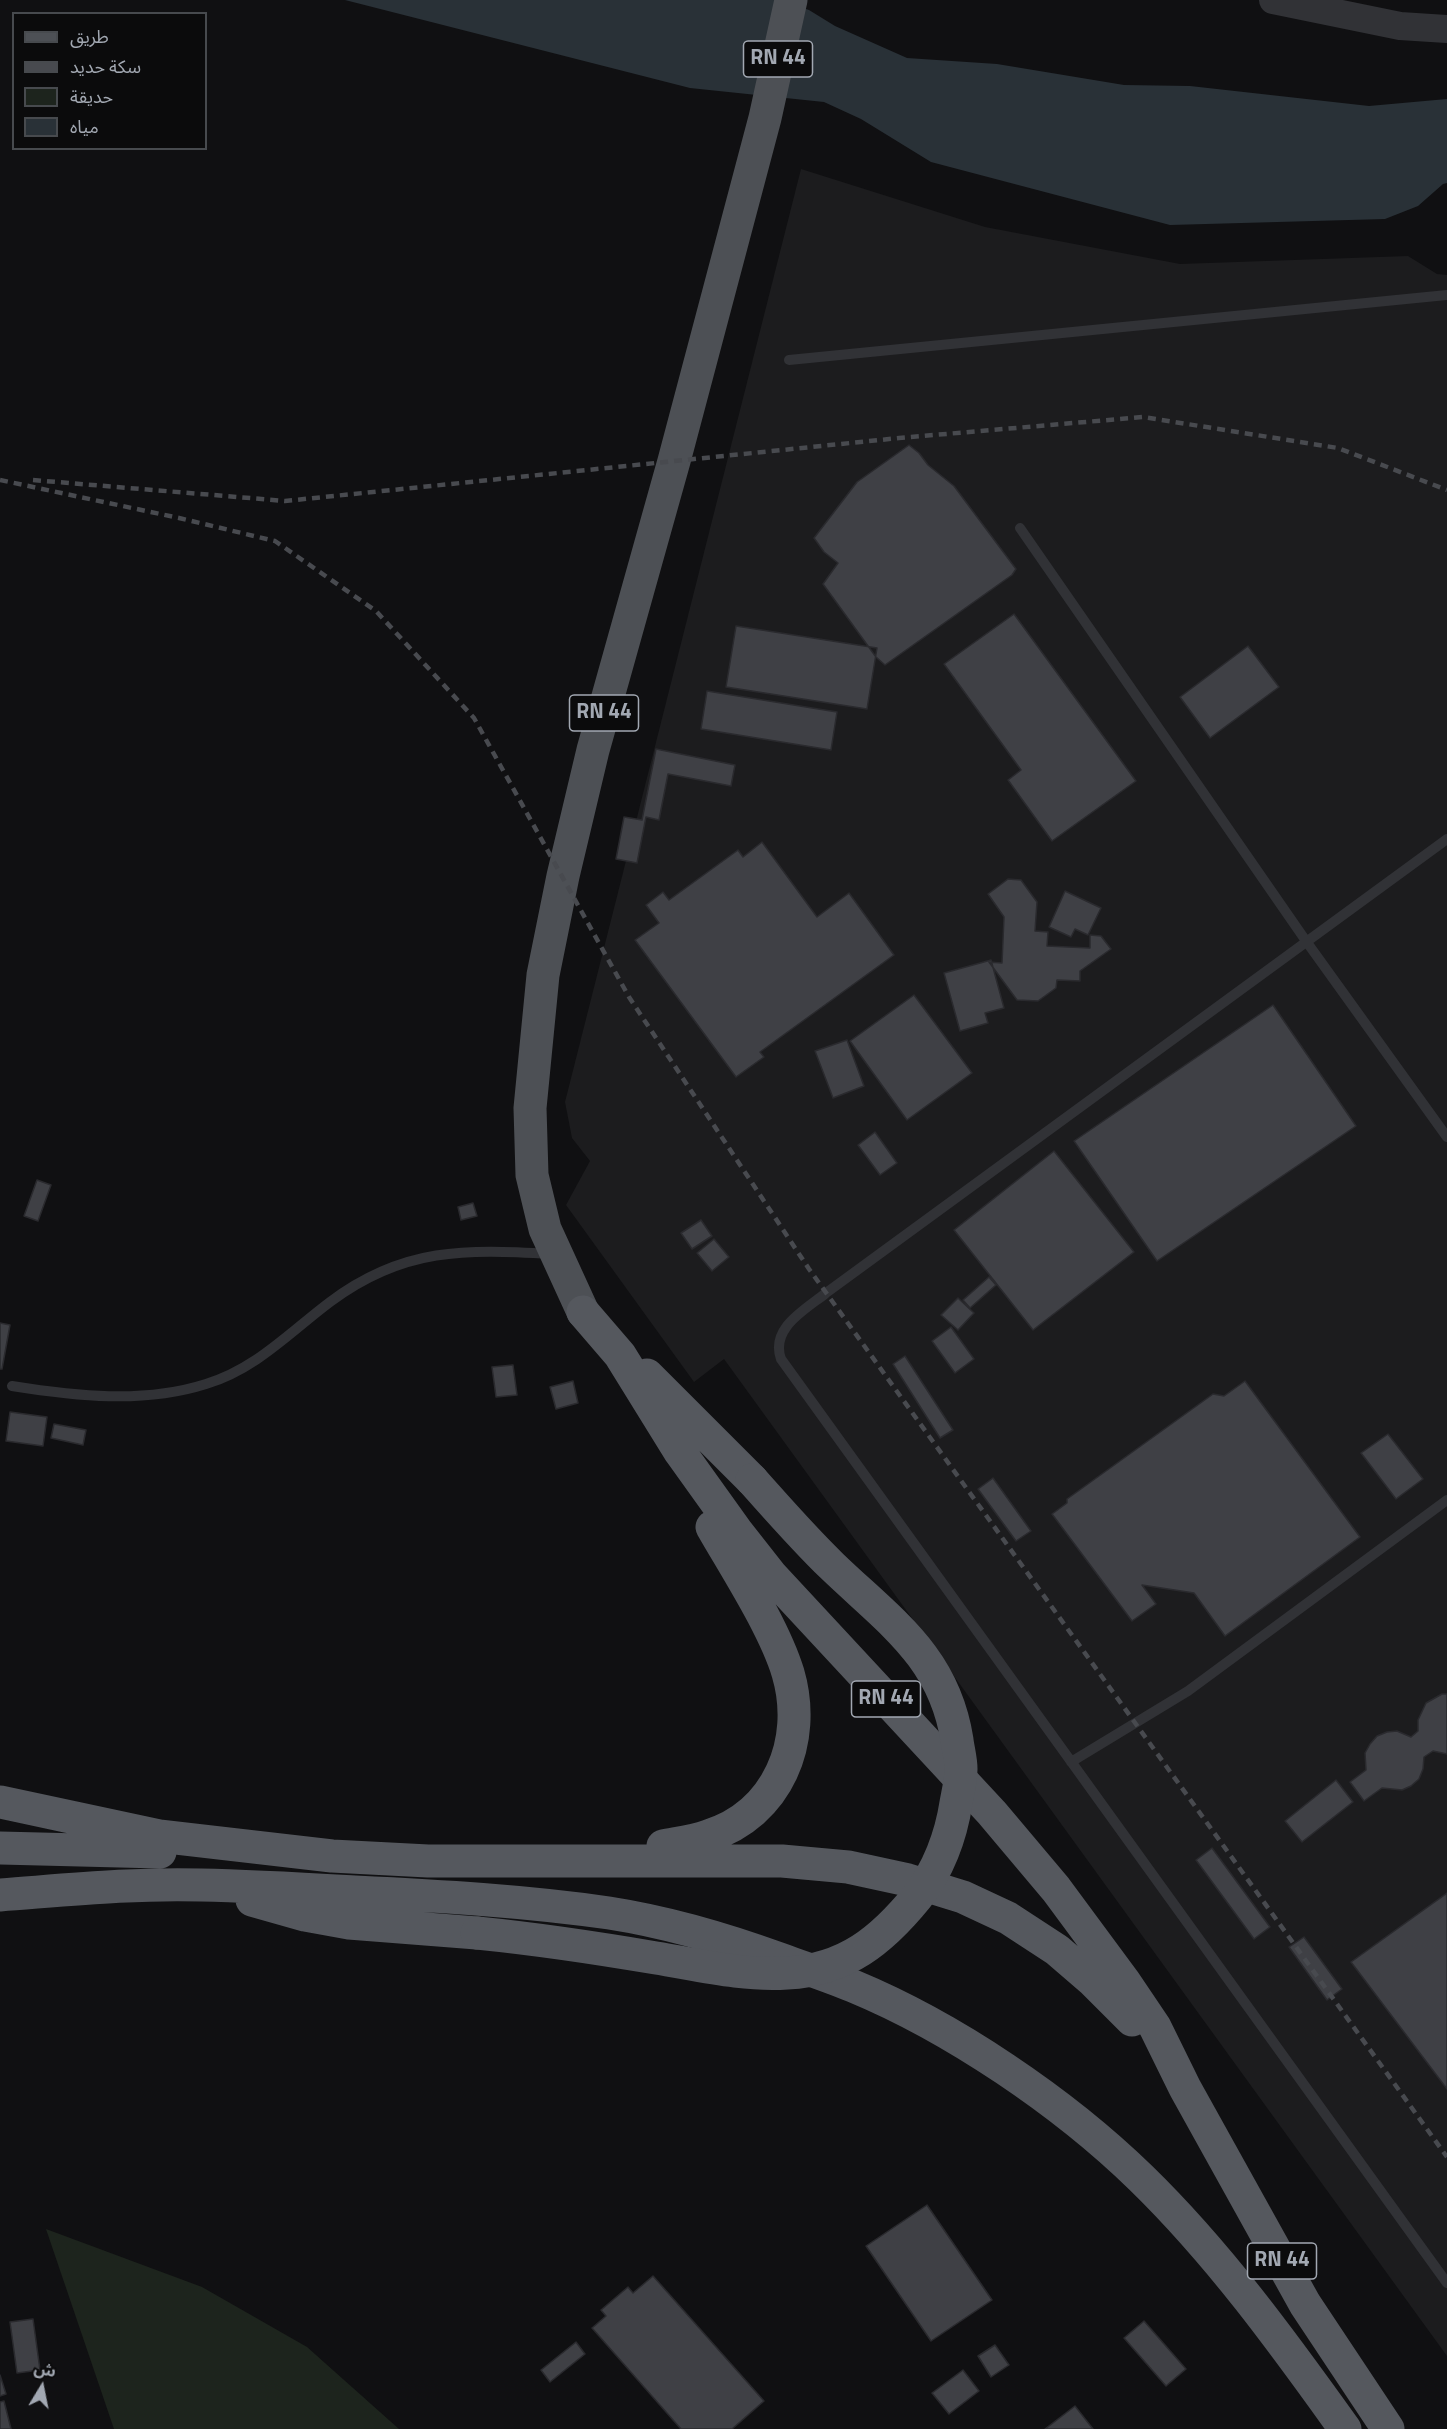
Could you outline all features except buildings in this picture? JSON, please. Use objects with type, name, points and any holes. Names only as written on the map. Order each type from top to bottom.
[{"type":"highway","name":"RN 44","points":[[583,1312],[620,1354],[680,1452],[771,1575],[992,1813],[1056,1889],[1155,2027],[1185,2088],[1305,2304],[1388,2429]]},
{"type":"highway","points":[[533,1861],[655,1847],[687,1841],[709,1836],[746,1817],[773,1790],[789,1754],[795,1710],[788,1673],[774,1638],[693,1496],[583,1312]]},
{"type":"highway","points":[[198,1884],[305,1915],[349,1923],[552,1940],[746,1972],[788,1973],[825,1967],[853,1956],[884,1935],[923,1889],[941,1857],[954,1817],[961,1770],[949,1702],[936,1675],[923,1655],[894,1623],[827,1561],[752,1480],[660,1387],[620,1354]]},
{"type":"highway","points":[[0,1802],[159,1836],[333,1856]]},
{"type":"highway","points":[[0,1848],[333,1856],[428,1861],[782,1861],[848,1867],[908,1880],[963,1897],[1008,1918],[1057,1950],[1093,1981],[1144,2032],[1185,2088]]},
{"type":"highway","points":[[0,1895],[198,1884],[452,1896],[610,1914],[674,1926],[717,1938],[853,1986],[908,2012],[973,2049],[1089,2132],[1139,2175],[1189,2228],[1268,2324],[1345,2429]]},
{"type":"main road","name":"RN 44","points":[[583,1312],[555,1254],[537,1200],[530,1148],[530,1108],[543,975],[563,876],[593,750],[674,461],[765,117],[791,0]]},
{"type":"street","points":[[1273,0],[1319,5],[1400,26],[1447,29]]},
{"type":"lane","points":[[789,360],[1447,295]]},
{"type":"lane","points":[[1020,528],[1306,940],[1447,1137]]},
{"type":"lane","points":[[1447,839],[826,1293],[783,1330],[777,1349],[781,1359],[1447,2283]]},
{"type":"lane","points":[[12,1386],[61,1394],[126,1397],[166,1393],[206,1384],[256,1361],[332,1300],[394,1267],[427,1256],[466,1251],[555,1254]]},
{"type":"lane","points":[[1071,1762],[1188,1691],[1447,1500]]},
{"type":"shaded area","points":[[801,169],[985,227],[1180,264],[1408,256],[1437,274],[1447,275],[1447,2356],[724,1359],[694,1382],[566,1205],[590,1161],[572,1138],[565,1102]]},
{"type":"green space","points":[[46,2229],[202,2287],[307,2347],[399,2429],[114,2429]]},
{"type":"water","points":[[345,0],[779,0],[809,10],[835,26],[907,58],[997,64],[1124,85],[1190,86],[1369,106],[1447,99],[1447,183],[1418,206],[1385,219],[1170,225],[931,162],[861,119],[824,102],[690,88]]},
{"type":"railway","points":[[33,480],[285,501],[899,438],[1143,417],[1338,448],[1447,490]]},
{"type":"railway","points":[[0,480],[275,541],[376,611],[474,718],[629,997],[809,1269],[1447,2157]]}]
